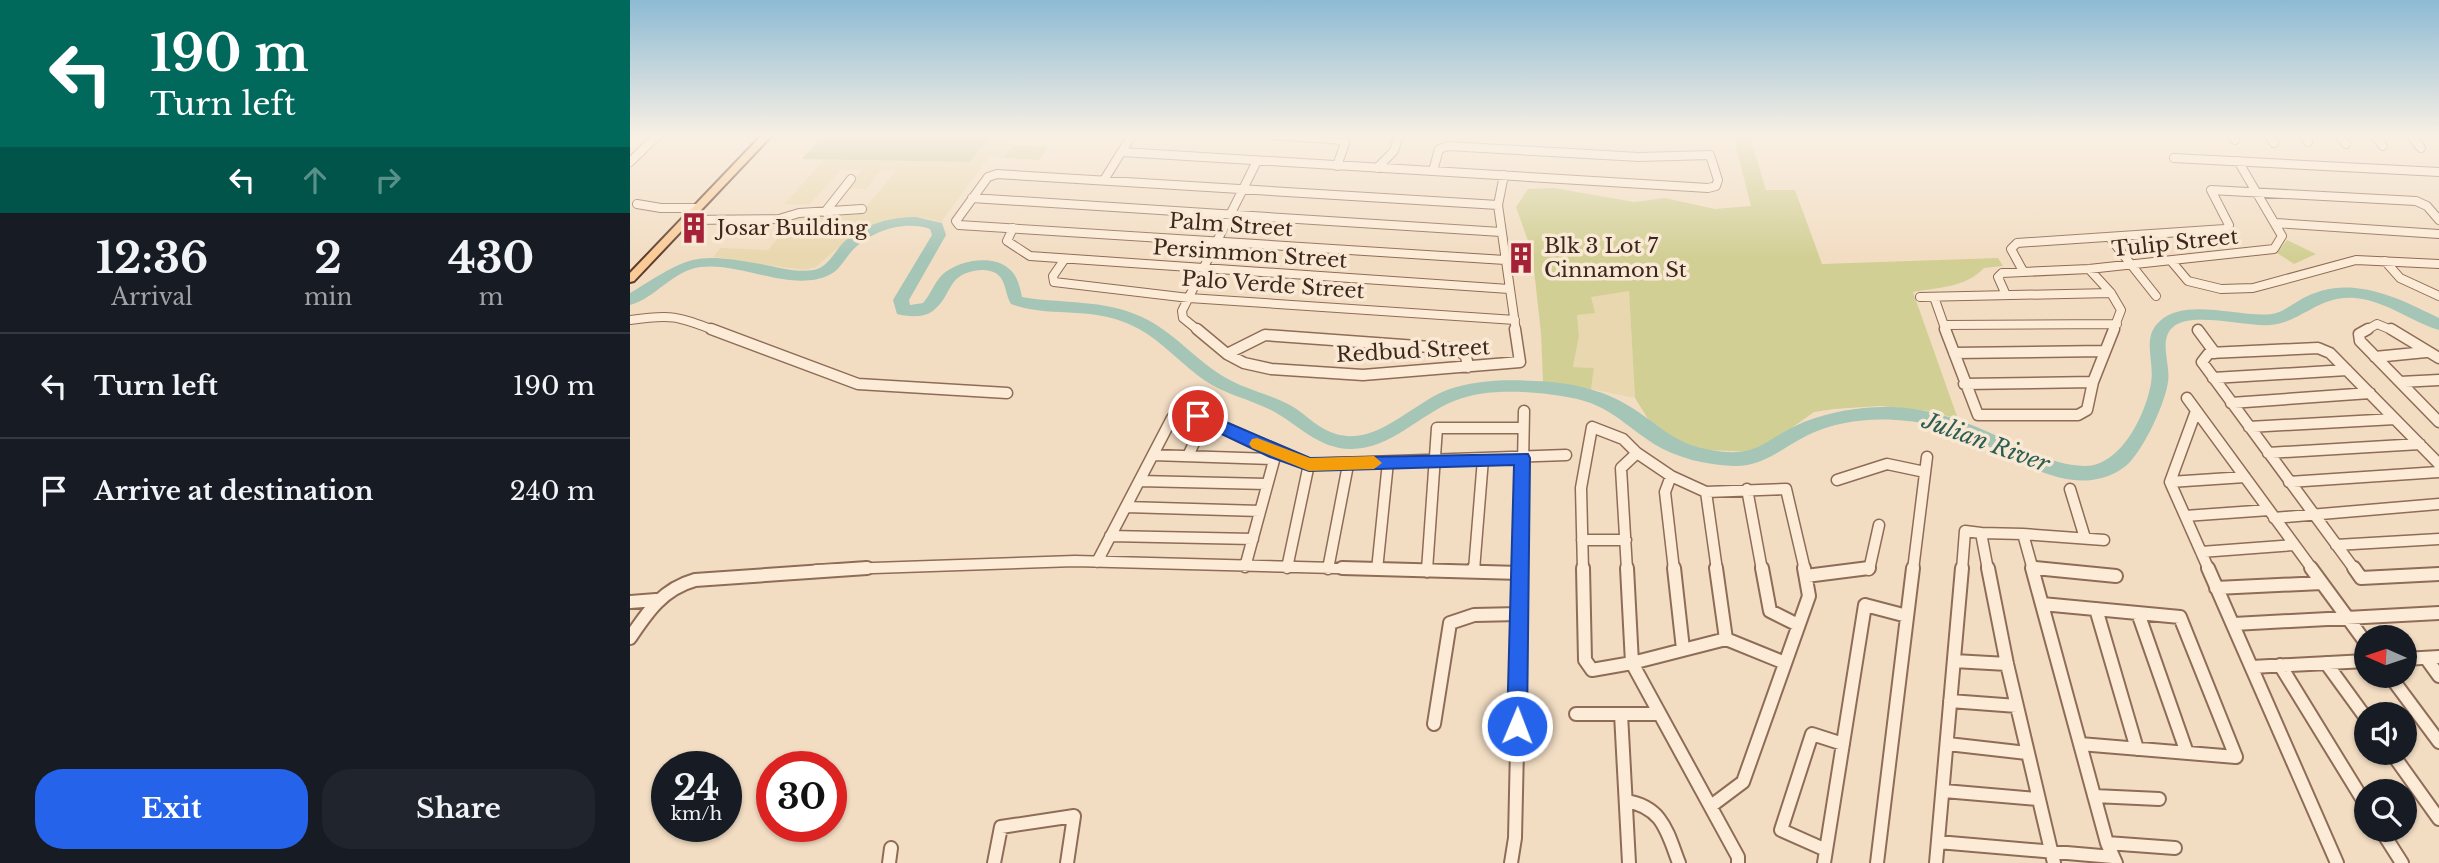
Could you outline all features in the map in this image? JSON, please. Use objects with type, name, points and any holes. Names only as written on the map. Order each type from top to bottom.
[{"type":"main road","points":[[630,279],[635,266],[686,220],[729,175]]},
{"type":"street","points":[[972,198],[992,175]]},
{"type":"street","points":[[998,175],[1498,205]]},
{"type":"street","points":[[1104,180],[1107,175]]},
{"type":"street","points":[[1189,298],[1250,175]]},
{"type":"street","points":[[1504,175],[1498,205],[1515,320]]},
{"type":"street","points":[[1508,175],[1628,184],[1716,186],[1716,175]]},
{"type":"street","points":[[2246,175],[2276,223],[2439,234]]},
{"type":"street","points":[[825,212],[851,178]]},
{"type":"street","points":[[2006,295],[1999,275],[2023,271],[2011,248],[2017,243],[2110,239],[2225,229],[2229,225],[2211,190],[2416,201],[2427,206],[2439,220]]},
{"type":"street","points":[[972,198],[1501,232]]},
{"type":"street","name":"Palm Street","points":[[972,198],[956,224],[1505,260]]},
{"type":"street","points":[[637,204],[661,208],[698,208]]},
{"type":"street","points":[[686,220],[779,219],[799,214],[862,209]]},
{"type":"street","name":"Tulip Street","points":[[2023,271],[2172,262],[2271,250],[2281,240],[2276,223]]},
{"type":"street","name":"Persimmon Street","points":[[1013,228],[1007,241],[1030,256],[1509,289]]},
{"type":"street","points":[[2110,239],[2156,296]]},
{"type":"street","name":"Palo Verde Street","points":[[1064,260],[1053,276],[1055,282],[1189,298],[1515,320]]},
{"type":"street","points":[[2172,262],[2188,281],[2221,289],[2253,288],[2356,260],[2439,264]]},
{"type":"street","points":[[2385,261],[2400,278],[2439,296]]},
{"type":"street","points":[[1934,297],[1975,412],[1983,416],[2084,414],[2120,310],[2111,293],[2089,269]]},
{"type":"street","points":[[1920,297],[2111,293]]},
{"type":"street","name":"Redbud Street","points":[[1189,298],[1182,312],[1183,318],[1227,354],[1244,363],[1271,369],[1363,375],[1515,364],[1520,362],[1515,320]]},
{"type":"street","points":[[630,320],[665,315],[680,317],[858,384],[1007,393]]},
{"type":"street","points":[[1944,325],[2117,324]]},
{"type":"street","points":[[2439,358],[2380,324],[2358,337],[2439,422]]},
{"type":"street","points":[[2198,330],[2215,353]]},
{"type":"street","points":[[1227,354],[1265,335],[1458,349],[1466,356],[1468,368]]},
{"type":"street","points":[[2439,464],[2330,353],[2318,348],[2209,353],[2202,362],[2361,578],[2439,574]]},
{"type":"street","points":[[1954,353],[2104,351]]},
{"type":"street","points":[[2375,357],[2427,352]]},
{"type":"street","points":[[2213,378],[2347,370]]},
{"type":"street","points":[[2400,382],[2439,380]]},
{"type":"street","points":[[1964,384],[2093,382]]},
{"type":"street","points":[[2231,403],[2370,393]]},
{"type":"street","points":[[2187,398],[2354,626]]},
{"type":"street","points":[[2427,410],[2439,409]]},
{"type":"street","points":[[1511,863],[1515,838],[1524,411]]},
{"type":"street","points":[[2196,411],[2170,482],[2337,863]]},
{"type":"street","points":[[1097,562],[1172,418],[1185,414],[1205,419],[1275,456]]},
{"type":"street","points":[[1188,456],[1205,419]]},
{"type":"street","points":[[2249,428],[2395,419]]},
{"type":"street","points":[[1711,806],[1743,782],[1809,596],[1786,489],[1706,492],[1671,476],[1637,453],[1623,439],[1592,427],[1581,488],[1585,660],[1592,670],[1632,663],[1726,639],[1785,663]]},
{"type":"street","points":[[1427,571],[1437,428],[1523,428]]},
{"type":"street","points":[[2268,453],[2420,444]]},
{"type":"street","points":[[1637,453],[1621,468],[1632,663],[1711,806],[1738,857],[1738,863]]},
{"type":"street","points":[[1153,455],[1275,456],[1309,464],[1348,465],[1433,459],[1522,458],[1538,454],[1566,455]]},
{"type":"street","points":[[1245,567],[1275,456]]},
{"type":"street","points":[[1877,863],[1927,457]]},
{"type":"street","points":[[1474,572],[1483,459]]},
{"type":"street","points":[[1377,570],[1388,462]]},
{"type":"street","points":[[1287,568],[1309,464]]},
{"type":"street","points":[[1837,480],[1887,464],[1925,472]]},
{"type":"street","points":[[1328,569],[1348,465]]},
{"type":"street","points":[[2289,482],[2439,472]]},
{"type":"street","points":[[1671,476],[1665,492],[1683,649]]},
{"type":"street","points":[[2170,482],[2245,477]]},
{"type":"street","points":[[1139,481],[1267,484]]},
{"type":"street","points":[[1747,489],[1770,611],[1798,625]]},
{"type":"street","points":[[2070,489],[2085,538]]},
{"type":"street","points":[[1706,492],[1726,639]]},
{"type":"street","points":[[2185,516],[2313,513],[2439,504]]},
{"type":"street","points":[[1126,507],[1260,511]]},
{"type":"street","points":[[1806,576],[1869,570],[1879,524]]},
{"type":"street","points":[[1936,863],[1965,531],[2104,540]]},
{"type":"street","points":[[1980,533],[2027,753],[2053,857]]},
{"type":"street","points":[[1938,842],[2053,857],[2114,860],[2023,534]]},
{"type":"street","points":[[1110,536],[1252,539]]},
{"type":"street","points":[[2336,545],[2439,539]]},
{"type":"street","points":[[1582,540],[1626,540]]},
{"type":"street","points":[[2201,552],[2294,545]]},
{"type":"street","points":[[630,638],[656,600],[668,589],[684,583],[748,575],[890,567],[1097,562],[1520,573]]},
{"type":"street","points":[[2033,568],[2116,576]]},
{"type":"street","points":[[2216,588],[2322,583]]},
{"type":"street","points":[[630,602],[656,600]]},
{"type":"street","points":[[2042,604],[2180,617],[2236,757],[2080,744]]},
{"type":"street","points":[[1843,744],[1812,734],[1781,830],[1825,857],[1843,744],[1865,605],[1907,616]]},
{"type":"street","points":[[2096,609],[2137,749]]},
{"type":"street","points":[[2138,613],[2187,753]]},
{"type":"street","points":[[2234,624],[2439,613]]},
{"type":"street","points":[[1434,724],[1450,623],[1453,619],[1478,615],[1520,614]]},
{"type":"street","points":[[2417,658],[2439,657]]},
{"type":"street","points":[[2426,658],[2439,676]]},
{"type":"street","points":[[1954,661],[2007,664]]},
{"type":"street","points":[[2252,667],[2354,662]]},
{"type":"street","points":[[2326,663],[2354,702]]},
{"type":"street","points":[[2280,665],[2354,785]]},
{"type":"street","points":[[2399,688],[2439,743]]},
{"type":"street","points":[[1950,701],[2017,706]]},
{"type":"street","points":[[1576,714],[1660,714]]},
{"type":"street","points":[[1621,714],[1629,863]]},
{"type":"street","points":[[1948,744],[2027,753]]},
{"type":"street","points":[[2400,765],[2439,818]]},
{"type":"street","points":[[1944,791],[2038,799]]},
{"type":"street","points":[[2094,796],[2159,799]]},
{"type":"street","points":[[1626,801],[1641,802],[1656,810],[1679,863]]},
{"type":"street","points":[[994,863],[1001,827],[1074,816],[1067,863]]},
{"type":"street","points":[[2389,842],[2402,863]]},
{"type":"street","points":[[2108,843],[2175,848]]},
{"type":"street","points":[[889,863],[891,848]]},
{"type":"shaded area","points":[[810,175],[836,175],[809,205],[784,204]]},
{"type":"shaded area","points":[[858,175],[877,175],[866,189],[847,189]]},
{"type":"shaded area","points":[[892,175],[976,175],[941,222],[926,218],[893,219],[869,228],[835,250],[816,267],[804,270],[713,257],[720,248],[768,250],[796,216],[862,212]]},
{"type":"shaded area","points":[[1743,175],[1761,175],[1766,190],[1795,190],[1822,264],[1998,258],[2003,266],[1984,268],[1977,275],[1960,283],[1913,292],[1958,419],[1930,411],[1880,406],[1834,409],[1814,412],[1758,452],[1704,450],[1673,440],[1648,419],[1635,398],[1629,291],[1591,297],[1595,313],[1577,315],[1579,336],[1573,367],[1594,368],[1591,389],[1543,382],[1541,333],[1532,252],[1516,207],[1528,189],[1554,188],[1634,202],[1665,198],[1715,209],[1751,206]]},
{"type":"shaded area","points":[[2287,240],[2316,254],[2294,264],[2277,253]]},
{"type":"shaded area","points":[[1629,290],[1635,398],[1591,389],[1594,368],[1573,367],[1579,336],[1577,315],[1591,297]]},
{"type":"waterway","name":"Julian River","points":[[630,300],[673,272],[701,262],[730,263],[797,275],[822,273],[861,236],[882,226],[916,221],[937,226],[939,235],[901,300],[903,310],[915,311],[929,306],[947,279],[959,271],[974,266],[997,268],[1008,277],[1016,300],[1024,303],[1087,307],[1133,319],[1156,332],[1221,383],[1279,407],[1324,437],[1341,442],[1371,440],[1436,402],[1455,394],[1486,388],[1536,387],[1565,390],[1606,402],[1624,411],[1665,442],[1711,457],[1742,459],[1761,455],[1820,423],[1872,413],[1894,413],[1941,421],[2051,467],[2091,473],[2109,468],[2124,457],[2140,429],[2155,400],[2160,380],[2158,337],[2166,324],[2176,318],[2203,315],[2267,320],[2287,315],[2319,297],[2349,292],[2388,301],[2439,325]]},
{"type":"slow traffic","points":[[1257,444],[1321,466],[1374,463]]},
{"type":"place","name":"Josar Building","points":[[694,228]]},
{"type":"place","name":"Blk 3 Lot 7 Cinnamon St","points":[[1521,258]]},
{"type":"route","points":[[1198,416],[1276,452],[1321,466],[1433,459],[1522,458],[1517,726]]}]
